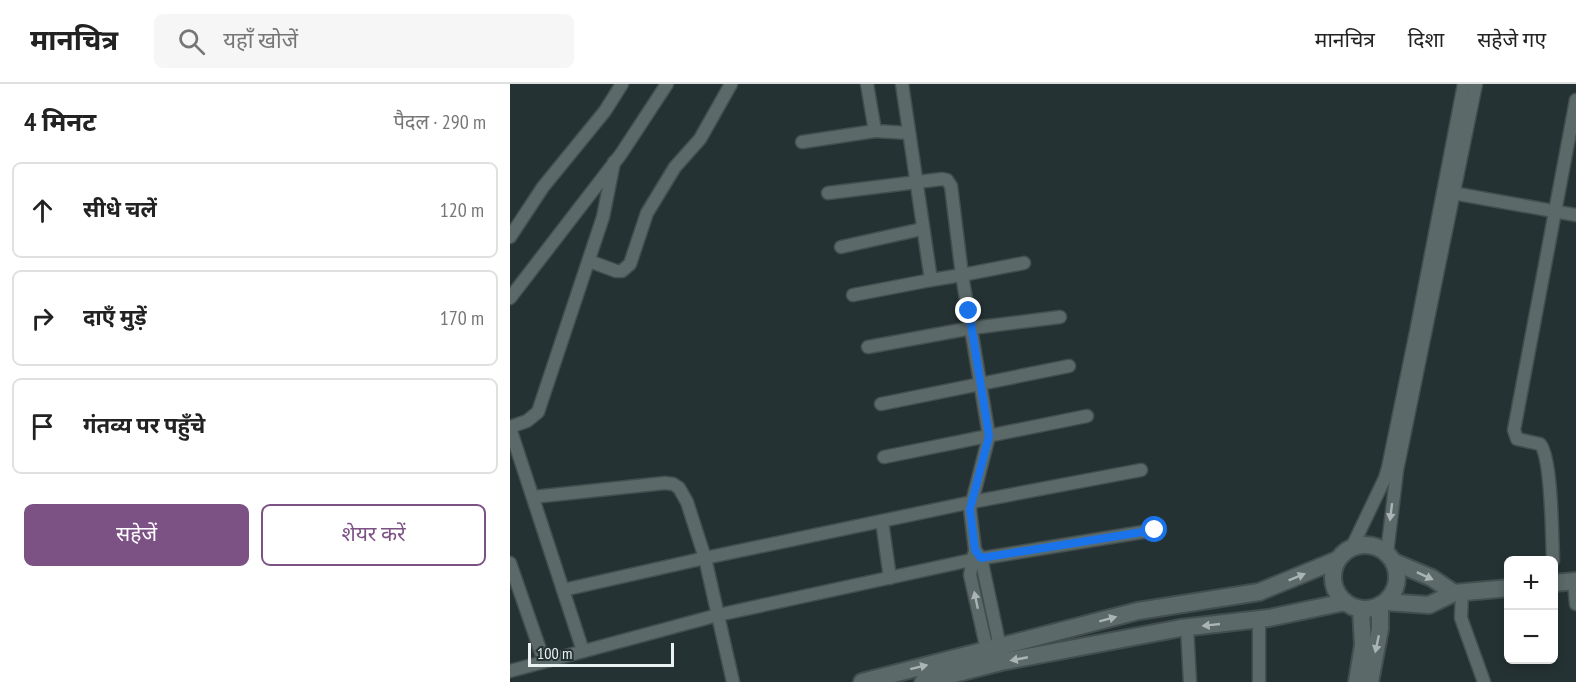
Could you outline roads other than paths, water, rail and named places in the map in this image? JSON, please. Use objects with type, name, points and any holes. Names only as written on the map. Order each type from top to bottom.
[{"type":"street","points":[[510,237],[543,187],[605,111],[622,84]]},
{"type":"street","points":[[510,298],[614,162],[667,84]]},
{"type":"street","points":[[589,261],[616,271],[622,271],[630,264],[647,213],[675,167],[700,139],[730,84]]},
{"type":"street","points":[[867,84],[875,131]]},
{"type":"street","points":[[902,84],[931,280]]},
{"type":"street","points":[[1370,682],[1383,604],[1393,593],[1397,583],[1397,572],[1390,557],[1397,470],[1448,192],[1464,84]]},
{"type":"street","points":[[862,682],[1138,611],[1259,592],[1337,560],[1352,547],[1385,478],[1448,192],[1476,84]]},
{"type":"street","points":[[1553,556],[1550,489],[1545,452],[1540,444],[1516,440],[1514,430],[1576,100]]},
{"type":"street","points":[[802,142],[875,131],[909,133]]},
{"type":"street","points":[[583,651],[510,427],[527,421],[538,412],[603,217],[614,162]]},
{"type":"street","points":[[828,193],[942,179],[947,180],[951,186],[962,275],[989,436],[970,509],[976,556],[970,575],[993,649]]},
{"type":"street","points":[[1448,192],[1576,216]]},
{"type":"street","points":[[841,247],[922,229]]},
{"type":"street","points":[[854,295],[1024,264]]},
{"type":"street","points":[[868,347],[972,328],[1060,317]]},
{"type":"street","points":[[881,404],[1069,366]]},
{"type":"street","points":[[884,457],[1087,416]]},
{"type":"street","points":[[564,590],[972,502],[1141,470]]},
{"type":"street","points":[[533,497],[673,484],[679,488],[687,502],[705,558],[733,682]]},
{"type":"street","points":[[882,521],[890,578]]},
{"type":"street","points":[[510,671],[718,615],[890,578],[976,556],[1155,530]]},
{"type":"street","points":[[1352,547],[1370,544],[1458,593]]},
{"type":"street","points":[[1337,560],[1333,571],[1338,593],[1345,602],[1361,609],[1383,604],[1429,605],[1458,593],[1504,588]]},
{"type":"street","points":[[510,563],[544,661]]},
{"type":"street","points":[[1558,583],[1575,581],[1576,604]]},
{"type":"street","points":[[1458,593],[1464,629],[1484,682]]},
{"type":"street","points":[[923,682],[1001,662],[1187,627],[1259,619],[1345,602]]},
{"type":"street","points":[[1357,682],[1363,645],[1361,609]]},
{"type":"street","points":[[1259,619],[1259,682]]},
{"type":"street","points":[[1187,627],[1190,682]]}]
